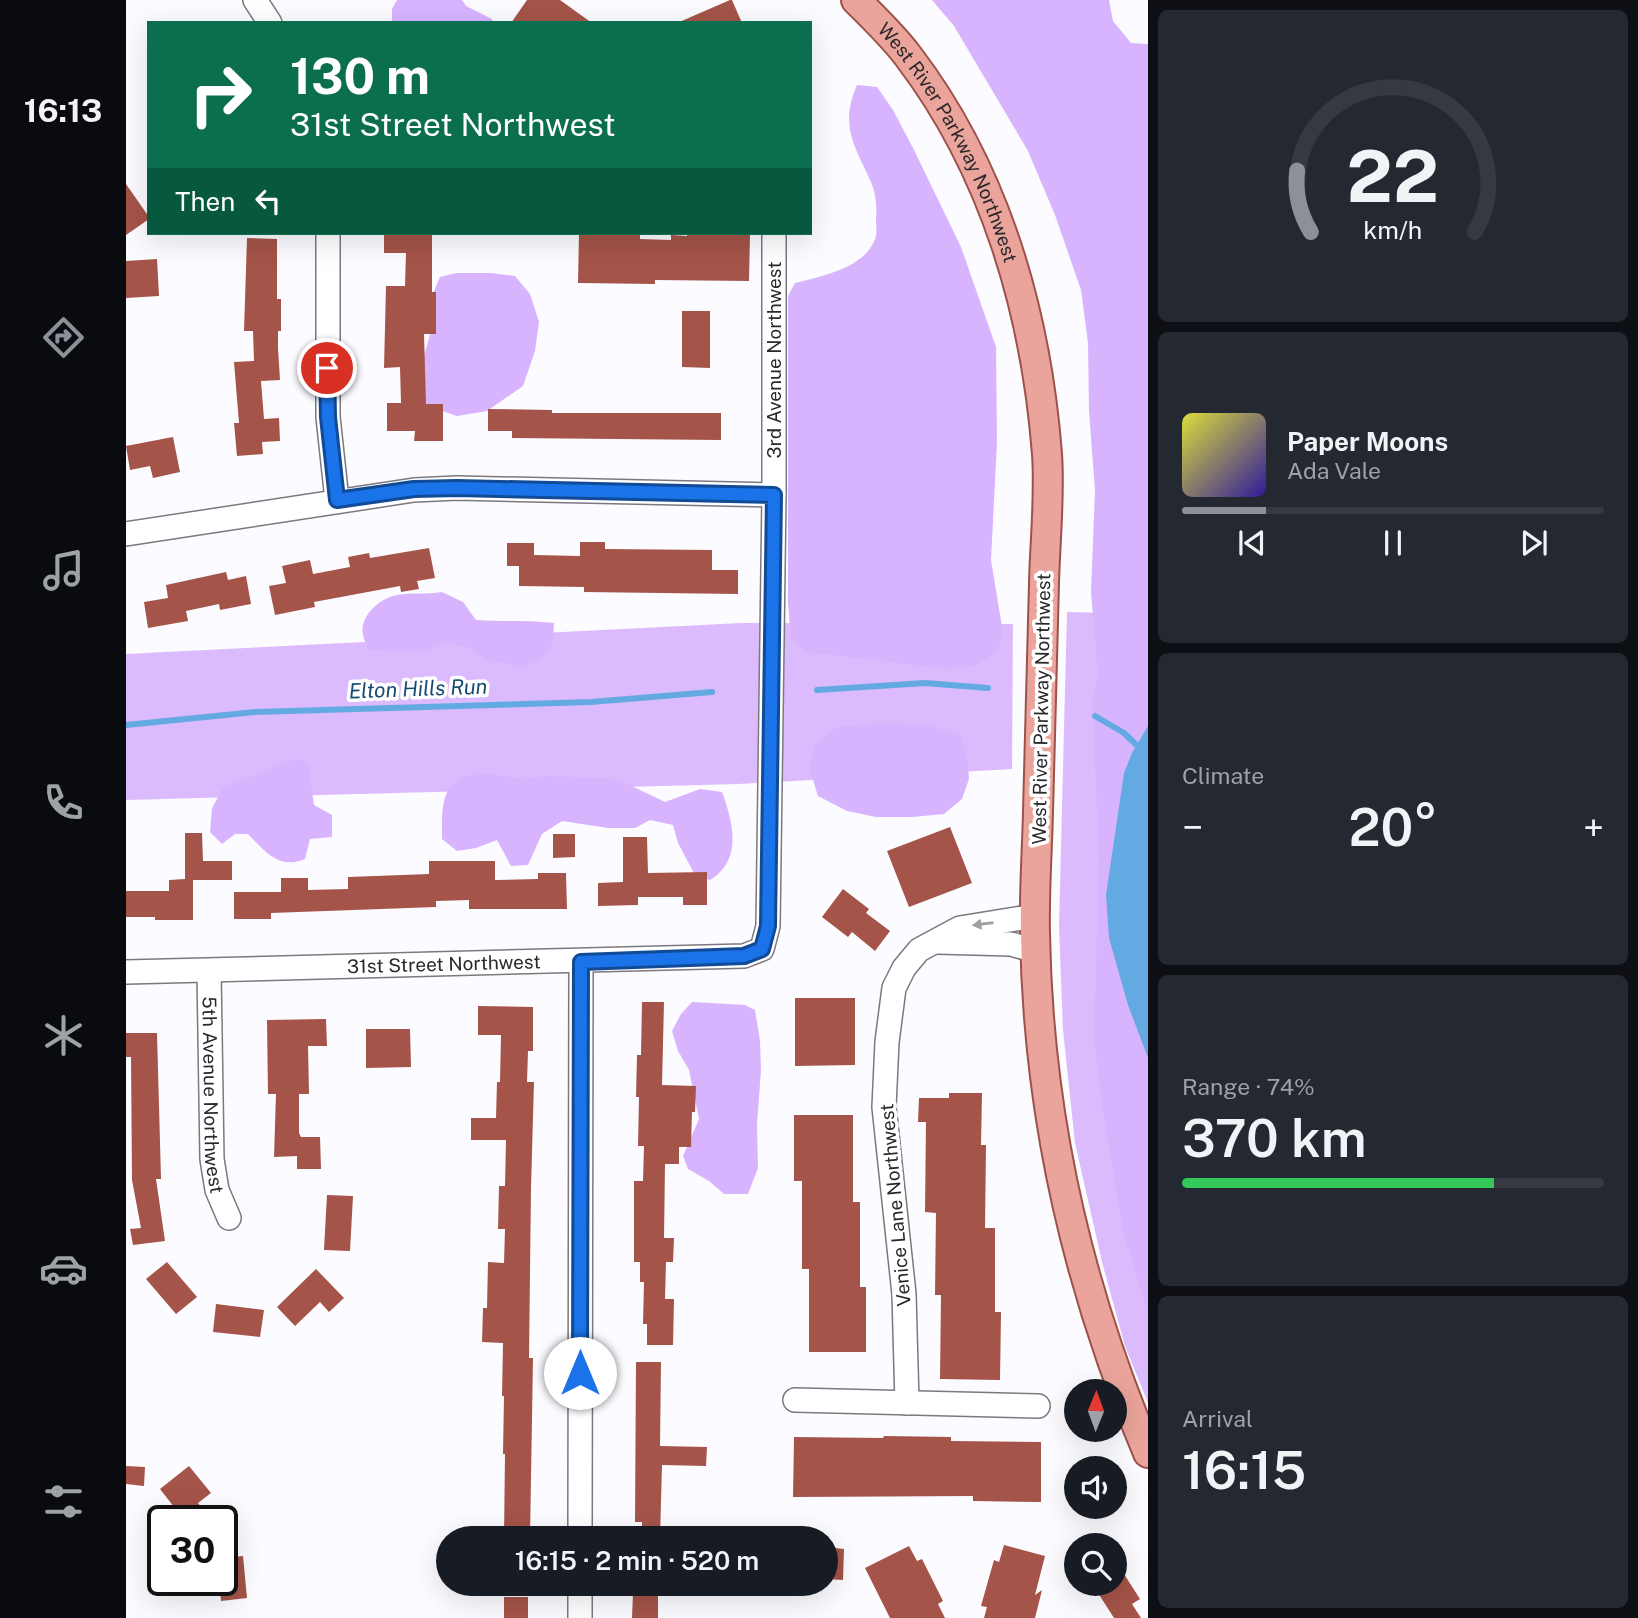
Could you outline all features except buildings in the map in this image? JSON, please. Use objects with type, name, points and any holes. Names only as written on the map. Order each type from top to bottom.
[{"type":"main road","name":"West River Parkway Northwest","points":[[856,0],[892,36],[933,90],[975,166],[993,206],[1005,243],[1038,369],[1047,458],[1035,916],[1045,1089],[1075,1243],[1106,1342],[1148,1453]]},
{"type":"street","points":[[255,0],[269,21]]},
{"type":"street","points":[[328,235],[328,417],[337,500]]},
{"type":"street","name":"3rd Avenue Northwest","points":[[762,949],[768,926],[774,495],[774,235]]},
{"type":"street","points":[[126,534],[414,489],[774,495]]},
{"type":"street","name":"Venice Lane Northwest","points":[[907,1403],[904,1306],[884,1107],[887,1042],[894,988],[904,968],[919,950],[960,928],[1035,916]]},
{"type":"street","points":[[935,942],[1011,944],[1036,951]]},
{"type":"street","name":"31st Street Northwest","points":[[126,972],[581,962],[744,956],[762,949]]},
{"type":"street","points":[[580,1526],[581,962]]},
{"type":"street","name":"5th Avenue Northwest","points":[[209,971],[212,1159],[218,1189],[229,1218]]},
{"type":"street","points":[[795,1400],[1038,1406]]},
{"type":"street","points":[[580,1596],[580,1618]]},
{"type":"shaded area","points":[[397,0],[462,0],[466,6],[492,21],[392,21],[392,9]]},
{"type":"shaded area","points":[[932,0],[1109,0],[1113,21],[1131,43],[1148,44],[1148,1315],[1122,1227],[1094,1040],[1099,856],[1092,700],[1098,675],[1091,592],[1095,491],[1089,411],[1088,343],[1081,290],[1055,215],[1028,151],[954,26]]},
{"type":"shaded area","points":[[857,85],[877,87],[893,110],[961,247],[996,347],[997,442],[991,560],[1003,633],[997,652],[976,665],[948,669],[807,652],[791,639],[788,603],[788,296],[795,283],[854,263],[871,247],[876,236],[874,191],[849,124],[849,112]]},
{"type":"shaded area","points":[[456,273],[515,276],[530,294],[539,322],[535,351],[523,386],[487,411],[457,416],[430,407],[414,392],[434,320],[432,296],[440,277]]},
{"type":"shaded area","points":[[442,592],[463,602],[476,620],[554,623],[553,643],[542,659],[521,666],[486,660],[470,648],[447,643],[420,652],[369,650],[363,637],[364,621],[378,604],[397,595]]},
{"type":"shaded area","points":[[1067,612],[1148,614],[1148,1403],[1125,1346],[1103,1266],[1075,1143],[1063,1030],[1059,927]]},
{"type":"shaded area","points":[[741,623],[1013,624],[1012,769],[738,784],[126,800],[126,654]]},
{"type":"shaded area","points":[[879,723],[924,724],[959,735],[967,753],[969,779],[962,799],[944,814],[876,817],[847,811],[818,796],[809,767],[816,744],[836,727]]},
{"type":"shaded area","points":[[297,758],[308,763],[314,805],[332,815],[332,837],[310,839],[305,859],[288,862],[274,857],[248,834],[235,834],[222,844],[210,832],[212,808],[223,788]]},
{"type":"shaded area","points":[[489,774],[523,779],[549,776],[617,779],[665,802],[700,789],[722,792],[732,828],[731,851],[720,872],[710,880],[695,875],[678,843],[673,825],[650,820],[635,828],[608,828],[562,821],[542,834],[528,865],[511,866],[497,840],[476,848],[457,851],[442,839],[447,793],[458,780],[470,775]]},
{"type":"shaded area","points":[[692,1002],[745,1005],[755,1010],[761,1070],[757,1124],[758,1168],[748,1194],[724,1194],[709,1181],[688,1169],[683,1156],[699,1119],[689,1070],[678,1051],[672,1031],[681,1014]]},
{"type":"water","points":[[1148,726],[1148,1058],[1128,1005],[1109,938],[1106,895],[1124,773]]},
{"type":"waterway","name":"Elton Hills Run","points":[[817,690],[925,683],[988,688]]},
{"type":"waterway","name":"Elton Hills Run","points":[[126,725],[255,712],[591,702],[712,692]]},
{"type":"waterway","name":"Elton Hills Run","points":[[1095,716],[1124,733],[1148,756]]},
{"type":"route","points":[[327,368],[328,417],[337,500],[414,489],[457,488],[774,495],[768,926],[762,949],[744,956],[581,962],[580,1373]]}]
